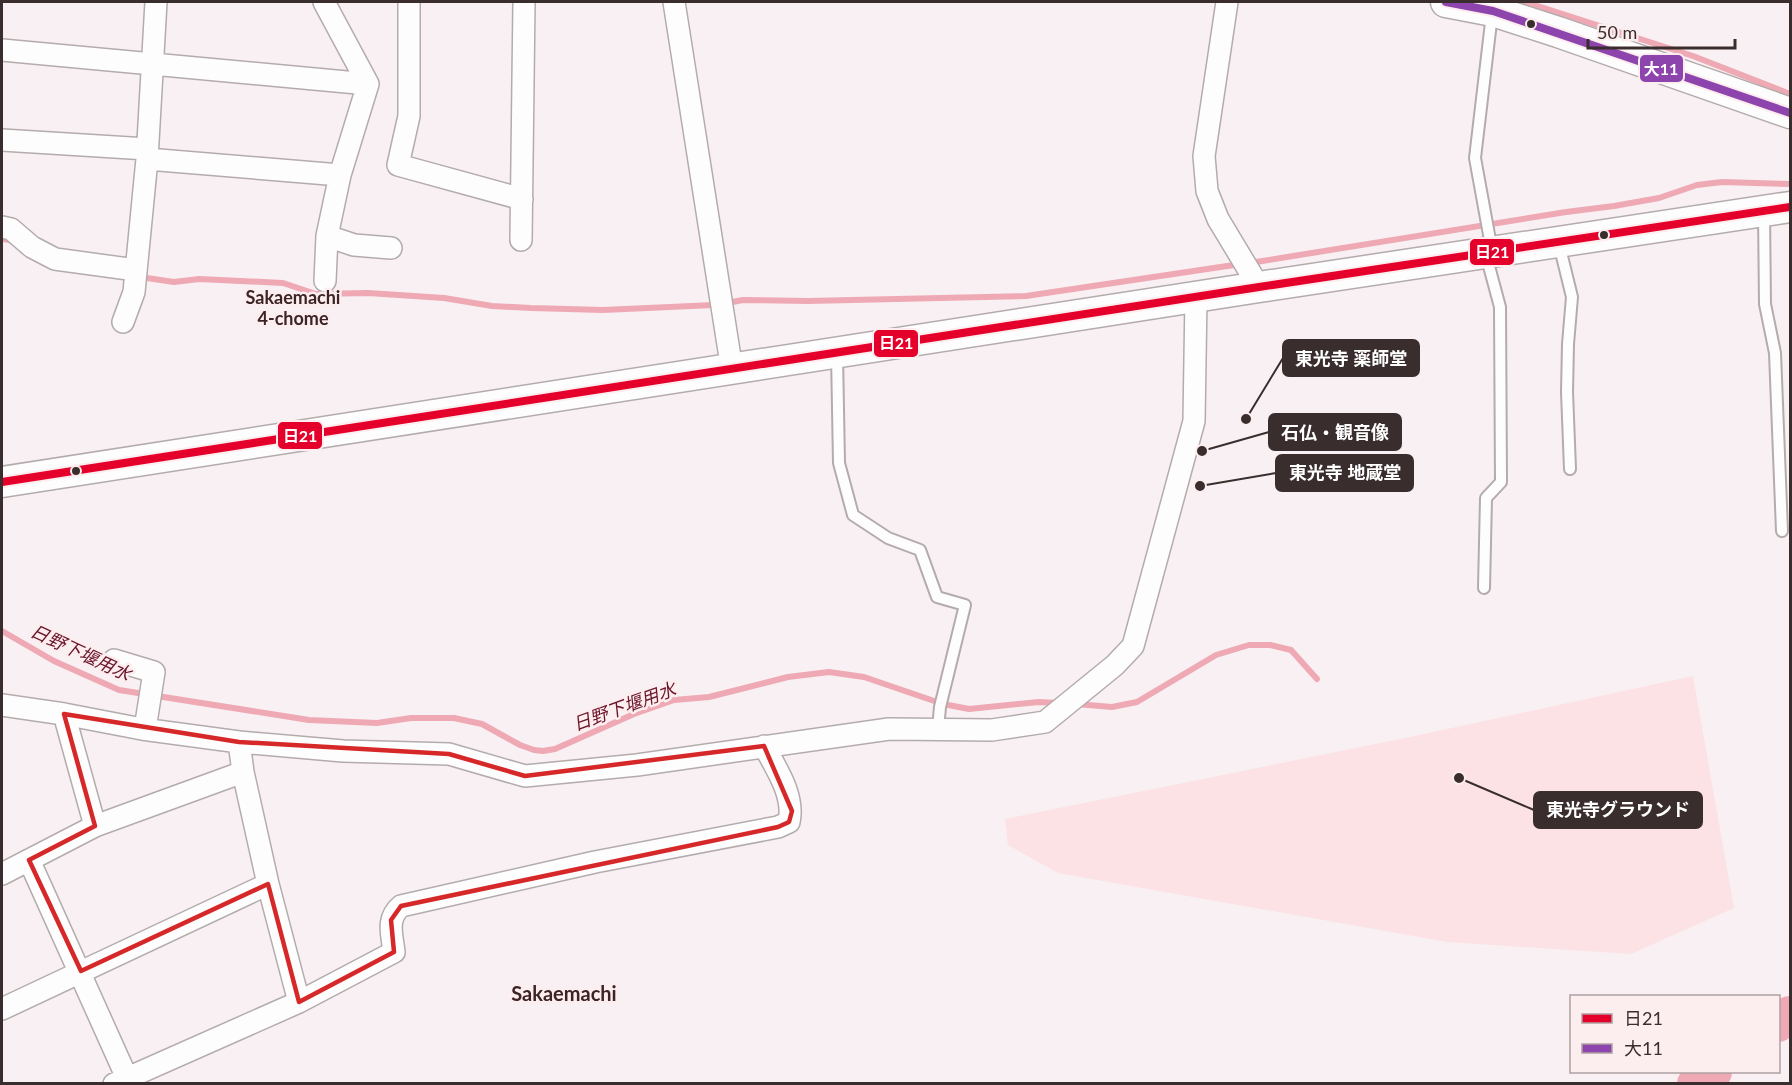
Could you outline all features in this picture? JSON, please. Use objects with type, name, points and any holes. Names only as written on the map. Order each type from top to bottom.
[{"type":"main road","points":[[1446,2],[1492,11],[1791,113]]},
{"type":"main road","points":[[2,482],[1777,208]]},
{"type":"street","points":[[123,322],[134,292],[147,154],[156,2]]},
{"type":"street","points":[[324,2],[368,84],[340,175],[327,236],[325,281]]},
{"type":"street","points":[[409,2],[409,116],[398,165],[522,199]]},
{"type":"street","points":[[521,240],[524,2]]},
{"type":"street","points":[[674,2],[732,370]]},
{"type":"street","points":[[1227,2],[1204,156],[1207,191],[1218,219],[1259,287]]},
{"type":"street","points":[[2,50],[368,84]]},
{"type":"street","points":[[2,140],[340,175]]},
{"type":"street","points":[[2,227],[11,229],[32,247],[55,259],[136,270]]},
{"type":"street","points":[[327,236],[354,245],[391,248]]},
{"type":"street","points":[[2,705],[239,742],[343,751],[449,754],[525,776],[638,765],[939,720],[992,730],[1045,722],[1115,665],[1133,646],[1194,422],[1196,297]]},
{"type":"street","points":[[114,660],[154,672],[145,729]]},
{"type":"street","points":[[64,714],[95,826]]},
{"type":"street","points":[[239,742],[243,772],[268,884],[299,1002]]},
{"type":"street","points":[[29,860],[81,971],[121,1081],[299,1002],[394,952],[391,920],[394,912],[401,906],[595,862],[778,827],[789,822],[792,811],[790,802],[779,772],[764,746]]},
{"type":"street","points":[[2,874],[95,826],[243,772]]},
{"type":"street","points":[[2,1009],[268,884]]},
{"type":"lane","points":[[1484,588],[1486,498],[1501,482],[1500,308],[1488,251],[1474,158],[1492,11]]},
{"type":"lane","points":[[1777,208],[1765,304],[1775,353],[1782,531]]},
{"type":"lane","points":[[1558,241],[1572,297],[1567,373],[1570,469]]},
{"type":"lane","points":[[837,353],[839,463],[853,515],[888,538],[920,550],[937,597],[965,605],[939,720]]},
{"type":"highlighted area","points":[[64,714],[239,742],[449,754],[525,776],[764,746],[792,811],[789,822],[778,827],[401,906],[391,920],[394,952],[299,1002],[268,884],[81,971],[29,860],[95,826]]},
{"type":"shaded area","points":[[1693,676],[1734,908],[1631,954],[1447,942],[1058,873],[1008,845],[1005,819],[1410,737]]},
{"type":"waterway","points":[[1525,2],[1693,56],[1790,94]]},
{"type":"waterway","points":[[1256,262],[1614,206],[1659,198],[1697,185],[1722,182],[1790,184]]},
{"type":"waterway","points":[[2,239],[14,243]]},
{"type":"waterway","points":[[732,302],[1026,296],[1234,265]]},
{"type":"waterway","points":[[140,277],[174,282],[199,279],[283,283],[316,294],[368,293],[444,298],[492,306],[531,308],[603,310],[714,305]]},
{"type":"waterway","name":"日野下堰用水","points":[[2,631],[54,661],[119,690],[309,720],[377,723],[411,718],[454,718],[482,724],[520,745],[543,751],[555,749],[634,714],[674,700],[709,697],[788,677],[829,672],[864,677],[943,704],[969,709],[1039,702],[1057,703]]},
{"type":"waterway","name":"日野下堰用水","points":[[1076,704],[1112,707],[1137,702],[1216,655],[1249,645],[1270,645],[1291,650],[1317,679]]},
{"type":"waterway","points":[[1780,1022],[1790,1014]]},
{"type":"waterway","points":[[1786,1018],[1790,1019]]},
{"type":"waterway","points":[[1695,1084],[1712,1073]]},
{"type":"transit line","name":"大11","points":[[1446,2],[1493,11],[1790,113]]},
{"type":"transit line","name":"日21","points":[[2,482],[1790,207]]},
{"type":"place","name":"東光寺 薬師堂","points":[[1246,419]]},
{"type":"place","name":"石仏・観音像","points":[[1202,451]]},
{"type":"place","name":"東光寺 地蔵堂","points":[[1200,486]]},
{"type":"place","name":"東光寺グラウンド","points":[[1459,778]]},
{"type":"district","name":"Sakaemachi 4-chome","points":[[293,307]]},
{"type":"district","name":"Sakaemachi","points":[[564,993]]}]
